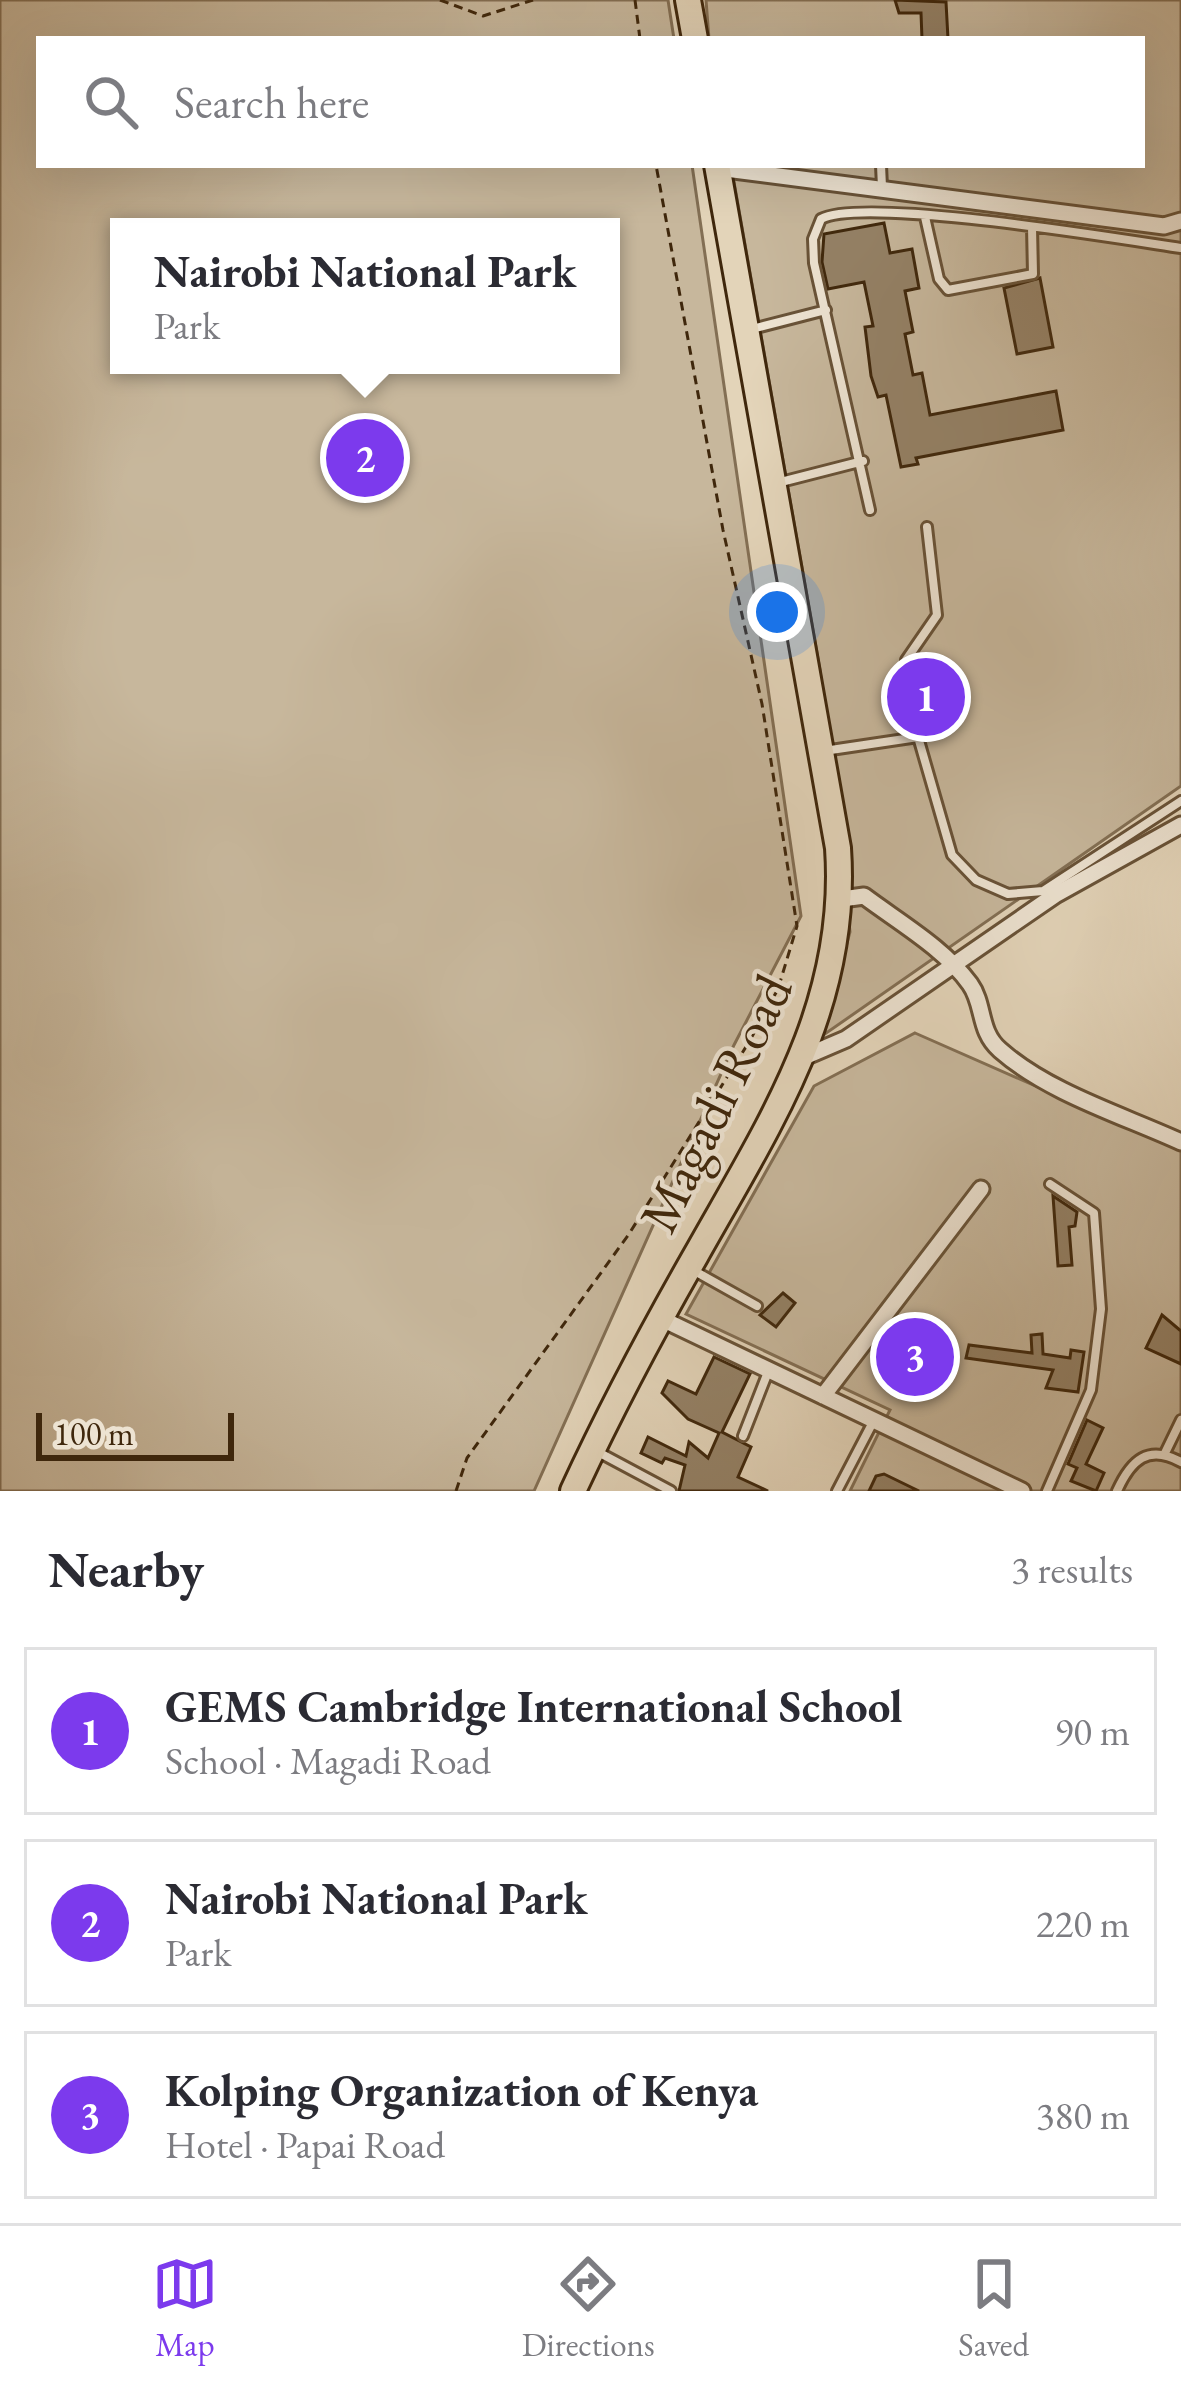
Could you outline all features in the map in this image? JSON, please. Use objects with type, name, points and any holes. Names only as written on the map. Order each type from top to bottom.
[{"type":"highway","points":[[688,0],[694,36]]},
{"type":"highway","name":"Magadi Road","points":[[573,1491],[660,1318],[804,1057],[835,961],[842,899],[823,752],[717,168]]},
{"type":"street","points":[[724,168],[1164,226],[1181,221]]},
{"type":"street","points":[[804,1057],[846,1039],[1055,895],[1181,825]]},
{"type":"street","points":[[842,899],[864,896],[954,963],[974,989],[985,1031],[1002,1052],[1055,1084],[1181,1142]]},
{"type":"street","points":[[823,1396],[981,1189]]},
{"type":"street","points":[[660,1318],[1022,1491]]},
{"type":"lane","points":[[881,168],[882,191]]},
{"type":"lane","points":[[870,511],[813,239],[821,219],[838,212],[925,217],[1032,226],[1181,248]]},
{"type":"lane","points":[[925,217],[939,279],[948,290],[1033,274],[1032,226]]},
{"type":"lane","points":[[745,331],[826,310]]},
{"type":"lane","points":[[773,484],[863,461]]},
{"type":"lane","points":[[927,527],[937,615],[906,660],[918,737],[952,856],[976,880],[1008,894],[1042,891],[1181,801]]},
{"type":"lane","points":[[823,752],[918,737]]},
{"type":"lane","points":[[1047,1491],[1091,1390],[1101,1309],[1094,1213],[1050,1184]]},
{"type":"lane","points":[[688,1267],[758,1306]]},
{"type":"lane","points":[[743,1436],[769,1370]]},
{"type":"lane","points":[[837,1491],[874,1420]]},
{"type":"lane","points":[[1165,1453],[1181,1420]]},
{"type":"lane","points":[[594,1450],[670,1491]]},
{"type":"lane","points":[[1117,1491],[1137,1459],[1165,1453],[1181,1462]]},
{"type":"path","points":[[440,0],[471,14],[492,16],[533,0]]},
{"type":"path","points":[[635,0],[640,36]]},
{"type":"path","points":[[456,1491],[467,1458],[629,1234],[749,1042],[778,989],[797,926],[762,704],[723,530],[657,168]]},
{"type":"shaded area","points":[[0,0],[668,0],[674,36],[36,36],[36,168],[692,168],[801,916],[734,1045],[534,1491],[0,1491]]},
{"type":"shaded area","points":[[706,0],[1181,0],[1181,786],[822,1036],[850,932],[820,670],[732,168],[1145,168],[1145,36],[709,36]]},
{"type":"shaded area","points":[[915,1033],[1181,1150],[1181,1491],[850,1491],[890,1410],[686,1314],[814,1086]]},
{"type":"building","points":[[895,0],[946,2],[948,36],[922,36],[921,13],[899,13]]},
{"type":"building","points":[[884,223],[890,253],[912,249],[919,288],[905,291],[913,332],[905,334],[913,375],[922,373],[930,415],[1056,391],[1063,430],[916,458],[918,464],[901,467],[886,395],[878,397],[871,376],[865,327],[873,326],[864,282],[828,289],[822,262],[824,234]]},
{"type":"building","points":[[1040,278],[1053,347],[1017,354],[1004,288]]},
{"type":"building","points":[[1053,1196],[1077,1212],[1075,1226],[1069,1227],[1072,1265],[1058,1266]]},
{"type":"building","points":[[783,1293],[795,1303],[776,1327],[760,1315]]},
{"type":"building","points":[[1162,1315],[1181,1331],[1181,1364],[1146,1348]]},
{"type":"building","points":[[1042,1334],[1043,1354],[1070,1358],[1071,1350],[1084,1352],[1078,1392],[1046,1388],[1053,1370],[966,1358],[969,1345],[1032,1353],[1031,1335]]},
{"type":"building","points":[[714,1357],[750,1374],[722,1432],[751,1447],[738,1477],[768,1491],[679,1491],[685,1465],[665,1458],[662,1463],[641,1453],[648,1437],[686,1456],[689,1442],[708,1458],[719,1433],[688,1419],[662,1393],[668,1381],[696,1394]]},
{"type":"building","points":[[1087,1420],[1103,1428],[1086,1464],[1104,1473],[1096,1491],[1071,1481],[1077,1468],[1068,1464]]},
{"type":"building","points":[[884,1474],[919,1491],[869,1491],[876,1476]]},
{"type":"place","name":"Nairobi National Park","points":[[365,458]]},
{"type":"place","name":"GEMS Cambridge International School","points":[[926,697]]},
{"type":"place","name":"Kolping Organization of Kenya","points":[[915,1357]]}]
